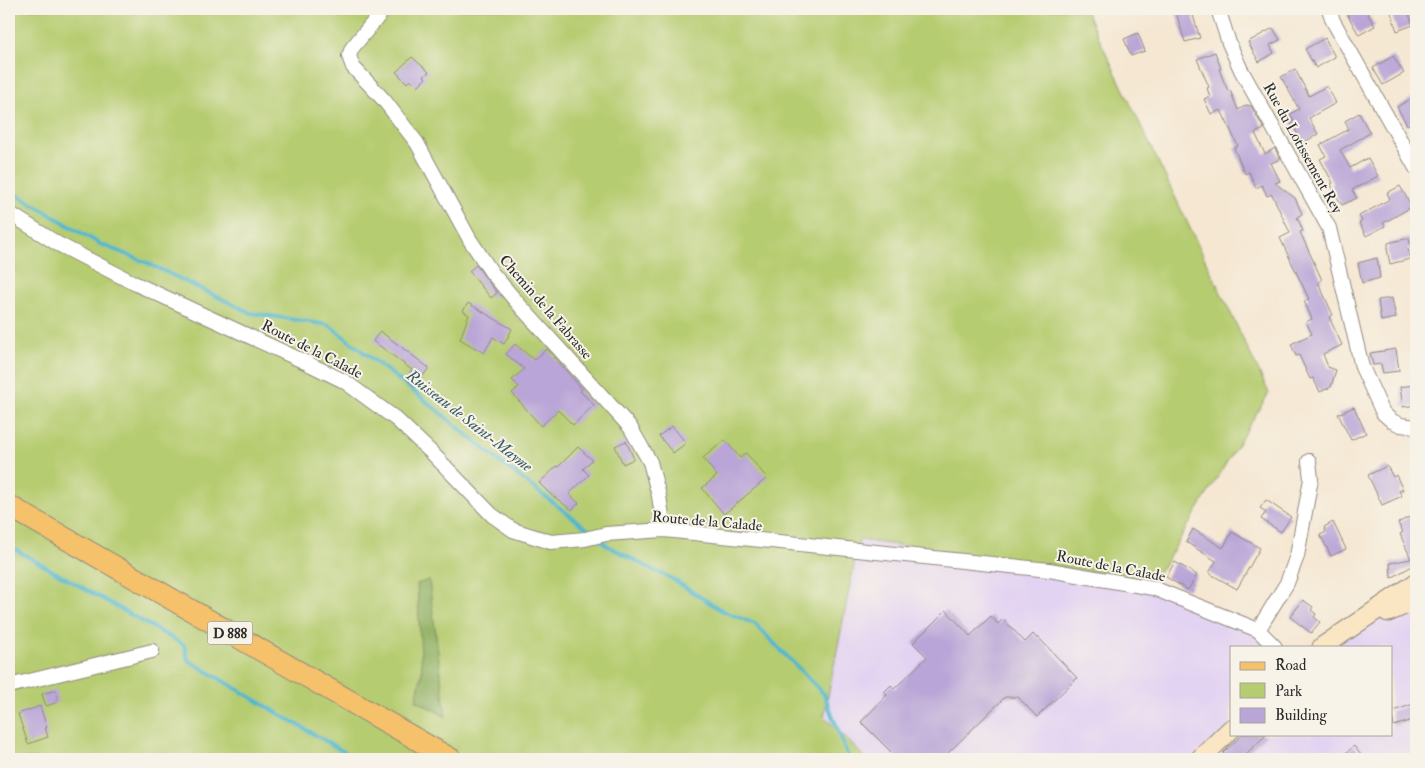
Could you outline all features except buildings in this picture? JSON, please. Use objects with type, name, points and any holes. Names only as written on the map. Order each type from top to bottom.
[{"type":"main road","name":"D 888","points":[[9,506],[451,759]]},
{"type":"main road","points":[[1323,646],[1416,583]]},
{"type":"main road","points":[[1347,629],[1416,600]]},
{"type":"main road","points":[[1200,759],[1230,730]]},
{"type":"street","name":"Rue du Lotissement Rey","points":[[1218,9],[1229,43],[1241,70],[1329,228],[1362,367],[1383,413],[1392,421],[1401,425],[1416,427]]},
{"type":"street","points":[[1329,9],[1337,28],[1416,168]]},
{"type":"street","name":"Chemin de la Fabrasse","points":[[381,13],[352,48],[349,56],[353,67],[384,100],[416,143],[470,240],[492,272],[522,308],[630,427],[650,462],[659,496],[664,530]]},
{"type":"street","name":"Route de la Calade","points":[[9,213],[58,244],[134,283],[344,381],[396,419],[492,515],[513,530],[551,542],[584,539],[606,534],[664,530],[1049,570],[1153,588],[1258,630],[1274,646]]},
{"type":"street","points":[[1258,630],[1288,583],[1297,556],[1311,479],[1309,461]]},
{"type":"street","points":[[9,686],[152,651]]},
{"type":"shaded area","points":[[859,540],[1155,580],[1242,618],[1277,646],[1230,646],[1230,736],[1392,736],[1392,646],[1334,646],[1416,577],[1416,759],[866,759],[824,716]]},
{"type":"green space","points":[[9,9],[1085,9],[1269,393],[1155,580],[859,540],[824,716],[866,759],[9,759]]},
{"type":"green space","points":[[429,580],[446,717],[416,700],[422,672],[417,584]]},
{"type":"waterway","name":"Ruisseau de Saint-Mayme","points":[[9,190],[100,244],[143,261],[251,313],[329,325],[505,466],[593,533]]},
{"type":"waterway","name":"Ruisseau de Saint-Mayme","points":[[600,539],[608,546],[671,578],[723,611],[755,624],[824,694],[849,759]]},
{"type":"waterway","points":[[9,546],[184,645],[188,660],[356,759]]}]
